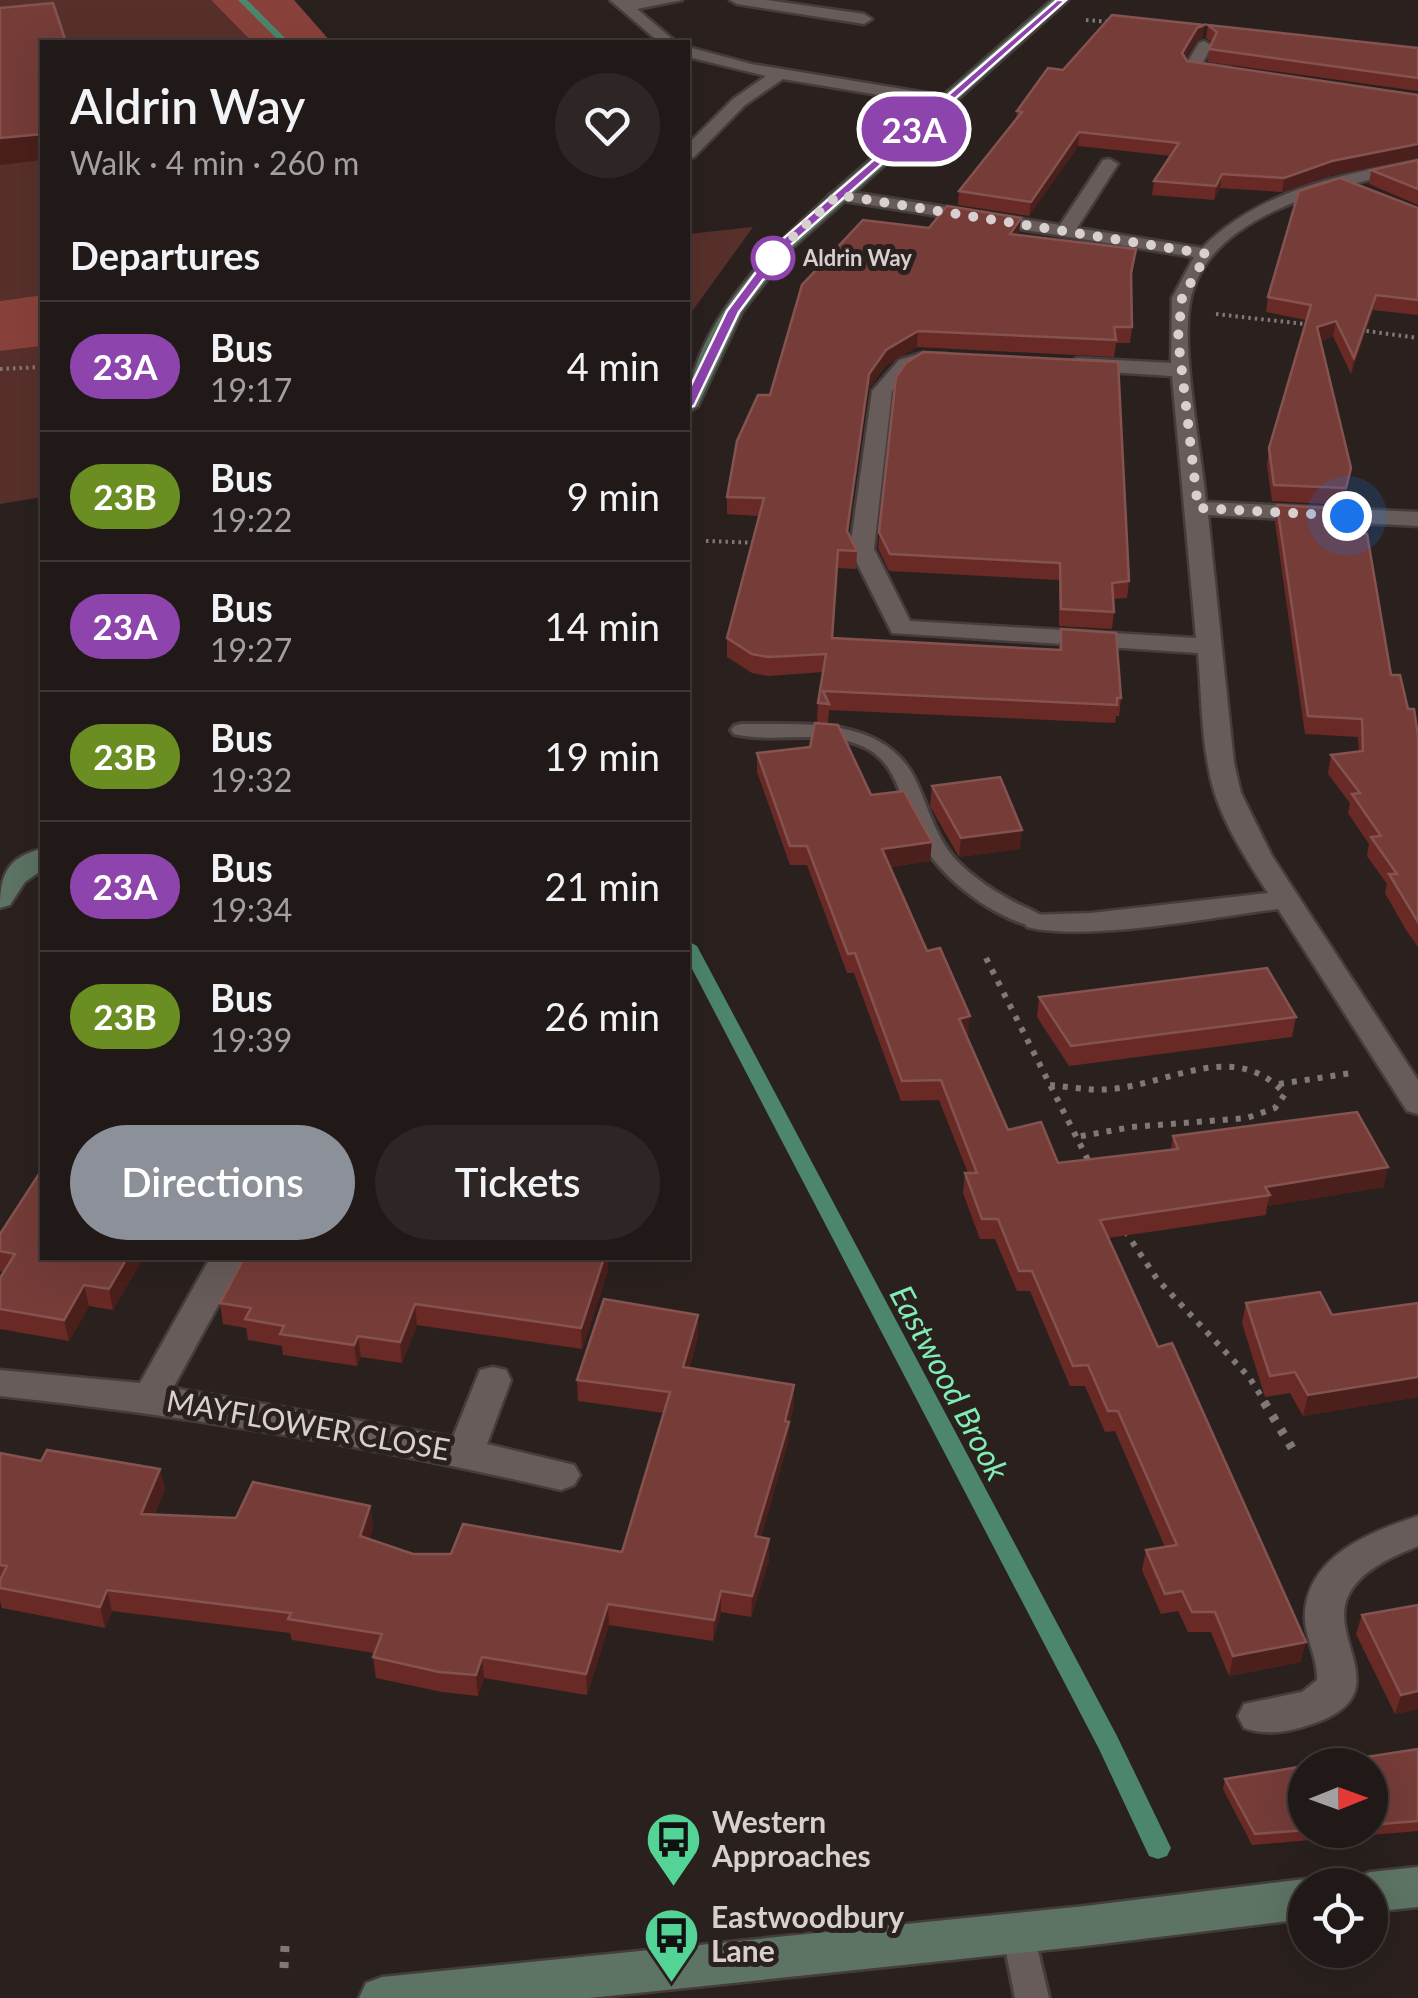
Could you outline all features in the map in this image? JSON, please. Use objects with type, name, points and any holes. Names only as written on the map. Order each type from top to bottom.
[{"type":"street","points":[[620,3],[674,0]]},
{"type":"street","points":[[737,0],[864,19]]},
{"type":"street","points":[[690,402],[733,311],[782,247],[1061,0]]},
{"type":"street","points":[[620,3],[666,40]]},
{"type":"street","points":[[1204,46],[1189,72],[1242,74]]},
{"type":"street","points":[[690,53],[779,75],[946,101]]},
{"type":"street","points":[[690,150],[740,102],[779,75]]},
{"type":"street","points":[[1066,230],[1109,164]]},
{"type":"street","points":[[1418,165],[1340,182],[1272,206],[1249,219],[1207,254],[1186,285],[1180,310],[1180,370],[1198,508],[1221,763],[1228,793],[1284,900],[1418,1104]]},
{"type":"street","points":[[1340,182],[1365,193]]},
{"type":"street","points":[[838,195],[1207,254]]},
{"type":"street","points":[[954,358],[917,356],[895,372],[882,391],[862,549],[901,628],[1211,646]]},
{"type":"street","points":[[1047,363],[1180,370]]},
{"type":"street","points":[[1198,508],[1418,519]]},
{"type":"street","points":[[5,882],[40,859]]},
{"type":"street","points":[[1037,921],[1091,922],[1284,900]]},
{"type":"street","name":"MAYFLOWER CLOSE","points":[[150,1398],[226,1260]]},
{"type":"street","name":"MAYFLOWER CLOSE","points":[[465,1453],[493,1380]]},
{"type":"street","name":"MAYFLOWER CLOSE","points":[[0,1382],[150,1398],[465,1453],[561,1475]]},
{"type":"street","points":[[1258,1716],[1314,1706],[1328,1698],[1337,1679],[1337,1655],[1325,1624],[1325,1605],[1331,1587],[1370,1550],[1418,1531]]},
{"type":"street","points":[[1388,1890],[1418,1887]]},
{"type":"street","points":[[382,1998],[1288,1901]]},
{"type":"lane","points":[[741,730],[857,738],[884,750],[903,776],[930,841],[967,880],[1004,908],[1037,921]]},
{"type":"lane","points":[[1019,1932],[1032,1998]]},
{"type":"path","points":[[1180,310],[1330,327]]},
{"type":"path","points":[[1349,329],[1418,338]]},
{"type":"path","points":[[0,369],[40,367]]},
{"type":"path","points":[[706,540],[764,544]]},
{"type":"path","points":[[986,958],[1093,1170]]},
{"type":"path","points":[[1050,1085],[1112,1089],[1151,1083],[1185,1071],[1230,1066],[1256,1070],[1279,1084],[1285,1094],[1275,1108],[1247,1118],[1132,1127],[1076,1136]]},
{"type":"path","points":[[1279,1084],[1393,1066]]},
{"type":"path","points":[[1118,1221],[1157,1279],[1249,1377],[1292,1448]]},
{"type":"path","points":[[284,1968],[286,1946]]},
{"type":"shaded area","points":[[0,0],[211,0],[250,40],[40,40],[40,295],[0,301]]},
{"type":"shaded area","points":[[211,0],[294,0],[329,40],[250,40]]},
{"type":"shaded area","points":[[753,227],[690,314],[690,234]]},
{"type":"shaded area","points":[[40,295],[40,346],[0,351],[0,301]]},
{"type":"shaded area","points":[[40,346],[40,497],[0,504],[0,351]]},
{"type":"building","points":[[53,3],[65,40],[40,40],[40,134],[0,138],[0,8]]},
{"type":"building","points":[[1112,15],[1204,25],[1197,28],[1182,53],[1187,61],[1418,95],[1418,144],[1332,161],[1284,178],[1222,174],[1216,186],[1154,181],[1179,143],[1079,132],[1031,202],[959,191],[1022,112],[1017,111],[1048,68],[1063,70]]},
{"type":"building","points":[[1208,25],[1418,48],[1418,78],[1209,49],[1217,32]]},
{"type":"building","points":[[1418,160],[1418,189],[1371,170]]},
{"type":"building","points":[[1340,178],[1418,208],[1418,300],[1376,295],[1354,358],[1336,321],[1317,327],[1351,468],[1346,488],[1274,485],[1269,448],[1311,305],[1268,297],[1299,191]]},
{"type":"building","points":[[947,206],[1021,218],[1010,234],[1136,249],[1131,273],[1132,327],[1114,327],[1116,340],[918,331],[886,350],[869,374],[847,531],[857,551],[838,550],[832,638],[1061,650],[1061,629],[1116,633],[1121,698],[1117,698],[1117,705],[823,691],[829,704],[818,703],[826,654],[768,657],[752,654],[727,638],[764,498],[727,497],[737,441],[758,395],[770,395],[802,285],[863,220],[929,228]]},
{"type":"building","points":[[923,352],[1118,362],[1129,581],[1112,583],[1114,612],[1061,609],[1060,563],[890,554],[879,532],[896,377],[906,363]]},
{"type":"building","points":[[1277,505],[1342,509],[1336,533],[1367,534],[1391,675],[1400,675],[1408,709],[1414,709],[1418,736],[1418,922],[1389,874],[1397,874],[1371,837],[1381,836],[1352,794],[1360,793],[1331,755],[1363,751],[1362,719],[1308,716]]},
{"type":"building","points":[[815,723],[838,725],[871,795],[904,791],[932,842],[882,849],[927,951],[940,948],[970,1016],[959,1019],[1008,1130],[1041,1122],[1058,1163],[1178,1149],[1173,1136],[1357,1112],[1388,1167],[1265,1187],[1270,1195],[1100,1220],[1158,1347],[1172,1343],[1306,1642],[1233,1656],[1215,1612],[1192,1612],[1182,1591],[1165,1594],[1146,1550],[1177,1545],[1118,1411],[1108,1411],[1088,1365],[1073,1366],[1032,1271],[1019,1271],[998,1219],[982,1219],[965,1173],[977,1173],[941,1080],[902,1081],[855,953],[848,954],[807,846],[790,846],[757,753],[810,747]]},
{"type":"building","points":[[1000,777],[1022,830],[961,838],[932,786]]},
{"type":"building","points":[[1267,968],[1296,1017],[1071,1046],[1039,997]]},
{"type":"building","points":[[40,1174],[40,1260],[126,1260],[109,1289],[84,1285],[64,1320],[0,1309],[0,1278],[15,1254],[0,1251],[0,1234]]},
{"type":"building","points":[[243,1260],[603,1260],[581,1328],[415,1304],[400,1342],[358,1336],[354,1345],[280,1334],[284,1326],[245,1319],[251,1308],[220,1303]]},
{"type":"building","points":[[1320,1292],[1332,1315],[1418,1303],[1418,1377],[1308,1395],[1295,1372],[1270,1376],[1246,1303]]},
{"type":"building","points":[[604,1299],[698,1315],[683,1367],[794,1385],[785,1421],[789,1422],[755,1536],[769,1539],[752,1596],[721,1591],[714,1620],[608,1604],[586,1674],[482,1657],[476,1675],[439,1672],[373,1657],[382,1634],[288,1619],[291,1613],[107,1590],[100,1607],[0,1588],[7,1566],[0,1565],[0,1453],[41,1461],[47,1450],[160,1469],[141,1514],[236,1518],[253,1482],[370,1506],[360,1536],[413,1554],[451,1554],[463,1524],[622,1552],[670,1392],[577,1380]]},
{"type":"building","points":[[1418,1605],[1418,1691],[1401,1695],[1362,1615]]},
{"type":"building","points":[[1418,1749],[1418,1821],[1388,1824],[1388,1754]]},
{"type":"building","points":[[1288,1769],[1288,1831],[1255,1834],[1225,1779]]},
{"type":"waterway","name":"Eastwood Brook","points":[[242,0],[283,40]]},
{"type":"waterway","name":"Eastwood Brook","points":[[690,950],[1108,1743],[1158,1848]]},
{"type":"bus line","name":"23A","points":[[690,402],[733,311],[782,247],[1061,0]]},
{"type":"place","name":"Aldrin Way","points":[[773,258]]},
{"type":"place","name":"Western Approaches","points":[[673,1889]]},
{"type":"place","name":"Eastwoodbury Lane","points":[[672,1984]]},
{"type":"route","points":[[773,258],[766,268],[782,247],[838,195],[1207,254],[1186,285],[1178,338],[1198,508],[1347,516]]}]
